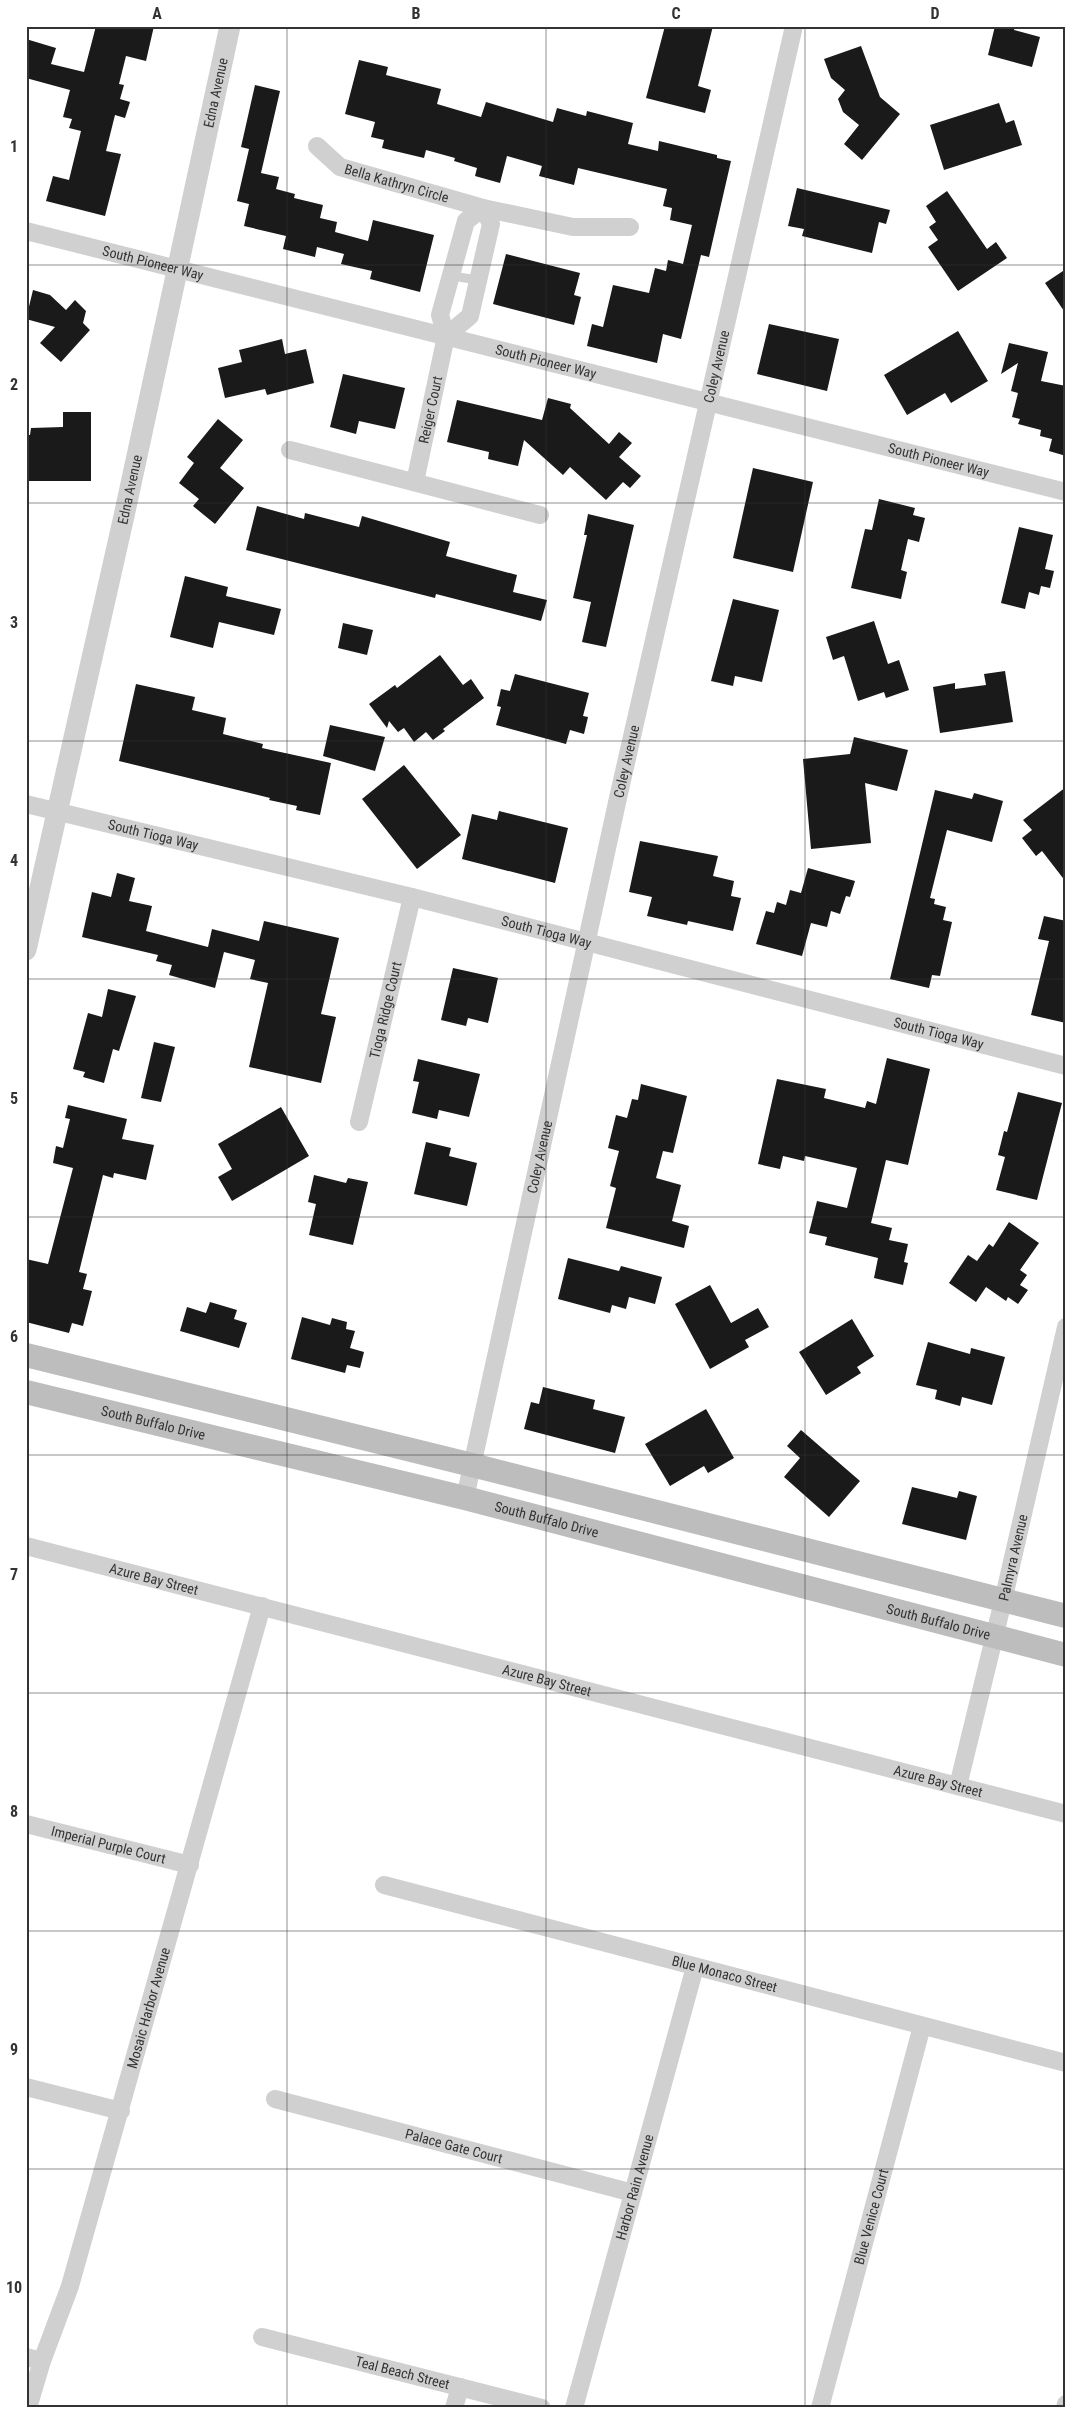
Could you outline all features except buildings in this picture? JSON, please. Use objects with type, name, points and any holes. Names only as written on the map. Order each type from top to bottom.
[{"type":"main road","points":[[26,1355],[472,1465],[1066,1616]]},
{"type":"main road","name":"South Buffalo Drive","points":[[26,1392],[465,1498],[1066,1655]]},
{"type":"street","name":"Edna Avenue","points":[[26,950],[129,497],[230,26]]},
{"type":"street","name":"Coley Avenue","points":[[465,1498],[586,943],[794,26]]},
{"type":"street","name":"Bella Kathryn Circle","points":[[316,146],[340,167],[483,208],[573,227],[630,226]]},
{"type":"street","points":[[483,208],[491,224],[470,316],[446,336],[440,315],[466,221],[483,208]]},
{"type":"street","name":"South Pioneer Way","points":[[26,231],[1066,492]]},
{"type":"street","name":"Reiger Court","points":[[415,482],[446,336]]},
{"type":"street","points":[[290,450],[540,515]]},
{"type":"street","name":"South Tioga Way","points":[[26,804],[412,897],[1066,1066]]},
{"type":"street","name":"Tioga Ridge Court","points":[[359,1122],[412,897]]},
{"type":"street","name":"Palmyra Avenue","points":[[958,1786],[995,1636],[1066,1327]]},
{"type":"street","name":"Azure Bay Street","points":[[26,1546],[1066,1814]]},
{"type":"street","name":"Mosaic Harbor Avenue","points":[[28,2408],[34,2359],[70,2286],[121,2111],[262,1606]]},
{"type":"street","name":"Imperial Purple Court","points":[[26,1824],[190,1865]]},
{"type":"street","name":"Blue Monaco Street","points":[[384,1885],[1066,2063]]},
{"type":"street","name":"Harbor Rain Avenue","points":[[574,2408],[695,1967]]},
{"type":"street","name":"Blue Venice Court","points":[[820,2408],[922,2026]]},
{"type":"street","points":[[26,2087],[121,2111]]},
{"type":"street","name":"Palace Gate Court","points":[[275,2099],[633,2193]]},
{"type":"street","name":"Teal Beach Street","points":[[262,2337],[542,2408]]},
{"type":"street","points":[[454,2408],[460,2387]]},
{"type":"street","points":[[1065,2408],[1066,2404]]},
{"type":"lane","points":[[452,276],[478,280]]}]
